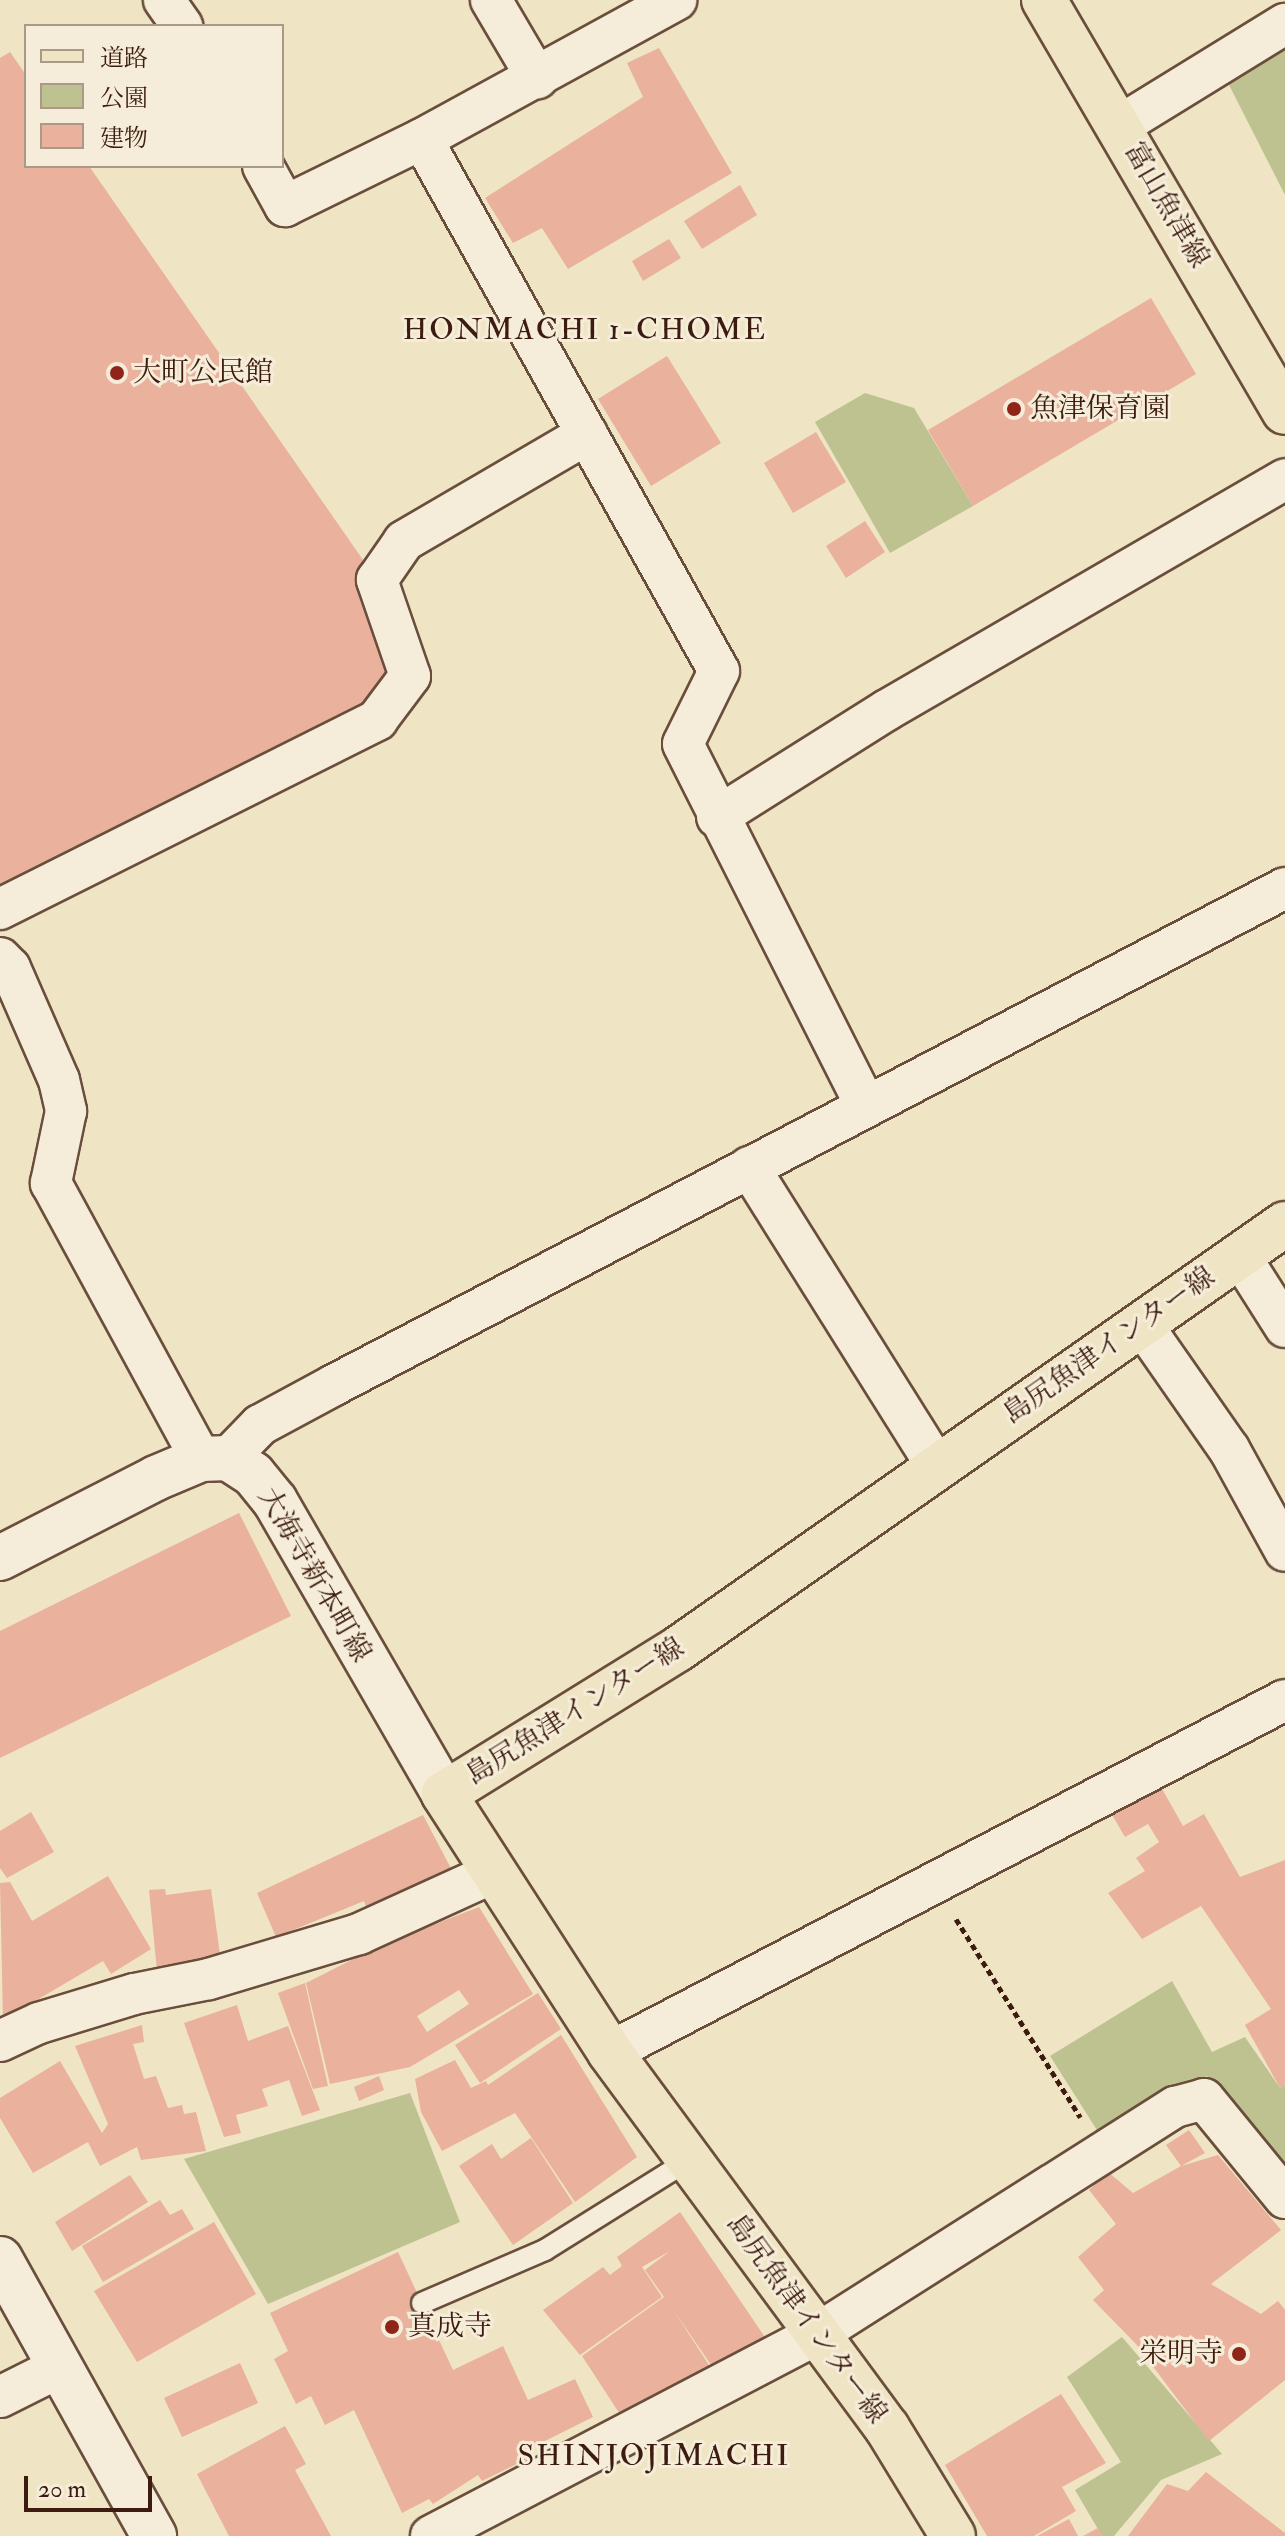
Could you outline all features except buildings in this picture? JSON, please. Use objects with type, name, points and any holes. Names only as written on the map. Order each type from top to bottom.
[{"type":"main road","name":"富山魚津線","points":[[1044,0],[1285,412]]},
{"type":"main road","name":"島尻魚津インター線","points":[[953,2536],[887,2428],[610,2052],[444,1794],[678,1649],[936,1465],[1285,1224]]},
{"type":"main road","points":[[0,1558],[215,1459]]},
{"type":"main road","name":"大海寺新本町線","points":[[215,1459],[253,1474],[275,1501],[351,1641],[444,1794]]},
{"type":"main road","points":[[0,2259],[154,2536]]},
{"type":"street","points":[[164,0],[181,24]]},
{"type":"street","points":[[491,0],[537,78]]},
{"type":"street","points":[[264,168],[285,206],[422,139],[676,0]]},
{"type":"street","points":[[1119,126],[1285,24]]},
{"type":"street","points":[[422,139],[719,671],[683,744],[717,817],[865,1105]]},
{"type":"street","points":[[0,909],[377,720],[410,676],[377,580],[404,541],[587,434]]},
{"type":"street","points":[[717,817],[887,710],[1285,479]]},
{"type":"street","points":[[0,958],[10,968],[59,1080],[66,1111],[51,1183],[215,1459],[260,1425],[865,1105],[1285,888]]},
{"type":"street","points":[[749,1167],[936,1465]]},
{"type":"street","points":[[1240,1256],[1285,1327]]},
{"type":"street","points":[[1141,1323],[1229,1449],[1285,1551]]},
{"type":"street","points":[[610,2052],[1285,1700]]},
{"type":"street","points":[[0,2041],[39,2023],[134,1994],[209,1979],[359,1934],[495,1872]]},
{"type":"street","points":[[431,2536],[817,2334],[1175,2107],[1204,2099],[1285,2198]]},
{"type":"street","points":[[0,2397],[60,2367]]},
{"type":"lane","points":[[422,2303],[545,2250],[689,2160]]},
{"type":"path","points":[[934,1883],[1103,2151]]},
{"type":"green space","points":[[1285,49],[1285,195],[1227,81]]},
{"type":"green space","points":[[865,393],[914,408],[973,506],[890,553],[815,422]]},
{"type":"green space","points":[[1172,1981],[1212,2052],[1245,2037],[1280,2088],[1285,2085],[1285,2164],[1207,2076],[1102,2138],[1050,2056]]},
{"type":"green space","points":[[410,2093],[460,2222],[268,2304],[184,2159]]},
{"type":"green space","points":[[1122,2337],[1222,2454],[1161,2480],[1114,2536],[1102,2536],[1075,2490],[1121,2462],[1067,2377]]},
{"type":"place","name":"大町公民館","points":[[117,373]]},
{"type":"place","name":"魚津保育園","points":[[1014,409]]},
{"type":"place","name":"真成寺","points":[[392,2327]]},
{"type":"place","name":"栄明寺","points":[[1239,2354]]},
{"type":"district","name":"HONMACHI 1-CHOME","points":[[585,330]]},
{"type":"district","name":"SHINJOJIMACHI","points":[[654,2456]]}]
